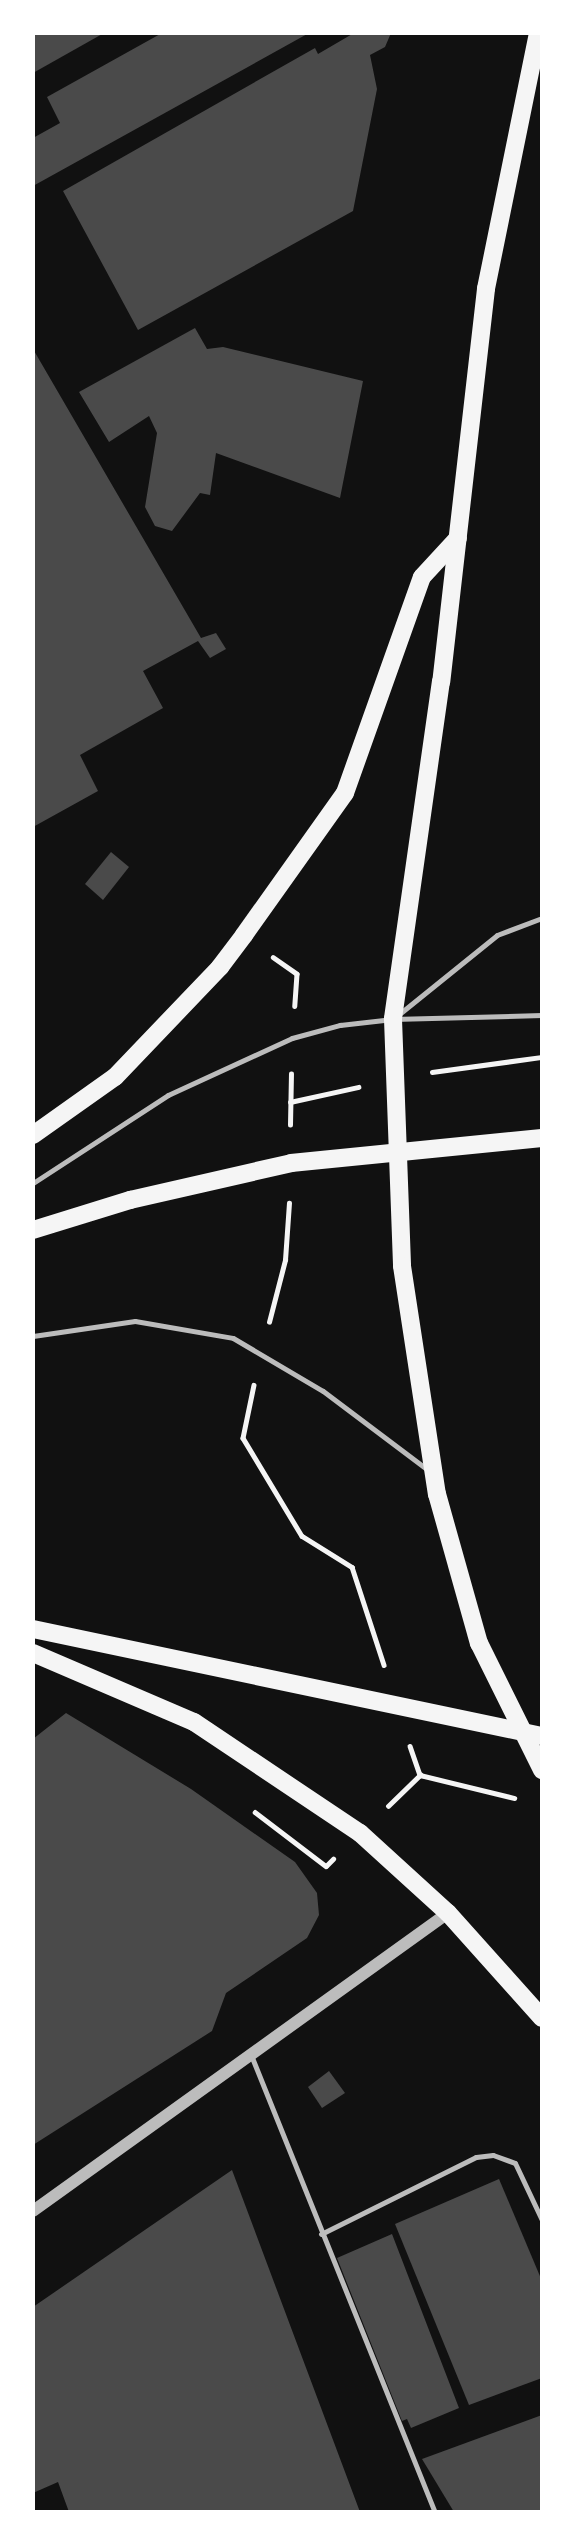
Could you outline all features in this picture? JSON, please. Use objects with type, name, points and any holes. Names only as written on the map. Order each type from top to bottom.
[{"type":"main road","points":[[538,33],[486,289],[458,538],[393,1020],[400,1152],[402,1266],[433,1475],[479,1643],[521,1734],[542,1770]]},
{"type":"main road","points":[[33,1135],[116,1077],[220,967],[260,913],[345,793],[422,577],[458,538]]},
{"type":"main road","points":[[33,1230],[130,1200],[291,1163],[542,1138]]},
{"type":"main road","points":[[33,1629],[542,1737]]},
{"type":"main road","points":[[33,1653],[194,1722],[360,1833],[448,1913],[542,2018]]},
{"type":"street","points":[[33,2211],[448,1913]]},
{"type":"lane","points":[[393,1020],[497,935],[542,918]]},
{"type":"lane","points":[[33,1183],[168,1096],[292,1038],[340,1025],[393,1020],[517,1020],[542,1015]]},
{"type":"lane","points":[[33,1336],[135,1321],[233,1338],[323,1391],[433,1475]]},
{"type":"lane","points":[[251,2055],[320,2234],[435,2512]]},
{"type":"lane","points":[[320,2234],[476,2157],[493,2155],[516,2163],[542,2220]]},
{"type":"path","points":[[292,1038],[291,1163],[285,1260],[243,1438],[302,1536],[352,1567]]},
{"type":"path","points":[[454,1068],[542,1057]]},
{"type":"path","points":[[420,1776],[518,1799]]},
{"type":"path","points":[[248,1807],[326,1866]]},
{"type":"building","points":[[33,33],[104,33],[33,73]]},
{"type":"building","points":[[162,33],[309,33],[33,186],[33,138],[60,123],[47,97]]},
{"type":"building","points":[[354,33],[391,33],[385,47],[370,55],[377,89],[353,211],[138,330],[63,191],[315,48],[318,54]]},
{"type":"building","points":[[195,328],[207,349],[223,347],[363,381],[340,498],[216,453],[210,495],[200,493],[172,531],[155,526],[145,507],[157,433],[149,416],[109,442],[79,392]]},
{"type":"building","points":[[33,349],[201,638],[216,633],[226,649],[210,658],[198,641],[143,671],[163,708],[80,755],[98,791],[33,827]]},
{"type":"building","points":[[111,852],[129,867],[103,900],[85,884]]},
{"type":"building","points":[[66,1713],[191,1789],[295,1862],[317,1893],[319,1915],[307,1938],[226,1993],[212,2031],[33,2145],[33,1739]]},
{"type":"building","points":[[329,2071],[345,2093],[322,2108],[308,2087]]},
{"type":"building","points":[[232,2170],[360,2512],[69,2512],[58,2482],[33,2493],[33,2307]]},
{"type":"building","points":[[499,2179],[542,2281],[542,2378],[469,2405],[395,2224]]},
{"type":"building","points":[[392,2234],[459,2408],[411,2428],[407,2419],[402,2421],[337,2258]]},
{"type":"building","points":[[542,2415],[542,2512],[454,2512],[422,2459]]}]
